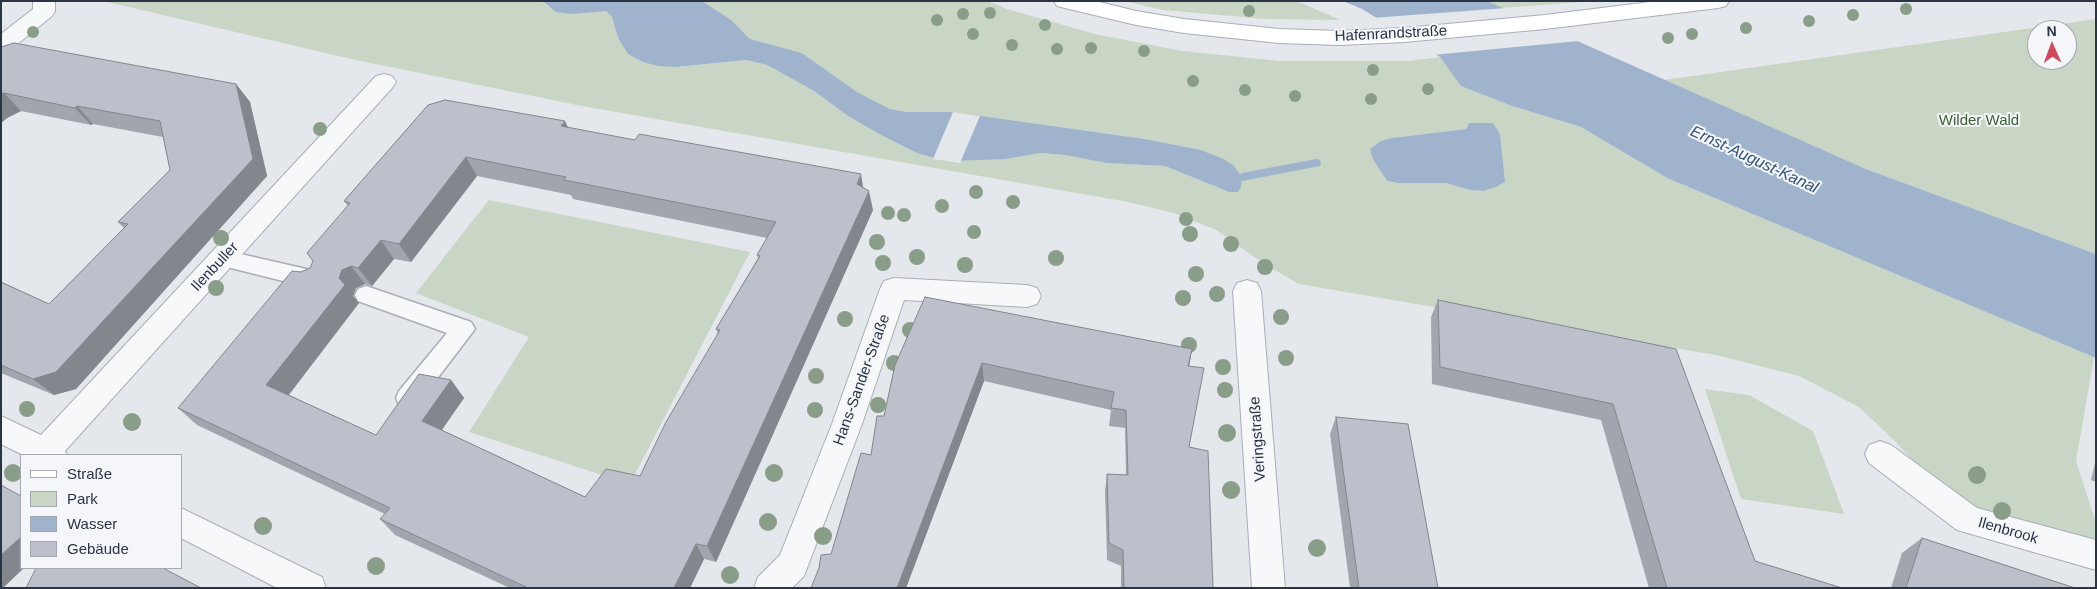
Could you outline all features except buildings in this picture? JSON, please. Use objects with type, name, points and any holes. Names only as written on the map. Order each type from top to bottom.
[{"type":"main road","name":"Hafenrandstraße","points":[[1066,1],[1136,18],[1233,32],[1311,38],[1373,36],[1545,22],[1718,1]]},
{"type":"street","points":[[1,46],[44,6]]},
{"type":"street","name":"Ilenbuller","points":[[49,454],[223,258],[384,82]]},
{"type":"street","name":"Hans-Sander-Straße","points":[[770,588],[792,565],[847,424],[894,289],[1027,296]]},
{"type":"street","name":"Veringstraße","points":[[1247,291],[1269,588]]},
{"type":"street","points":[[1,429],[49,454]]},
{"type":"street","name":"Ilenbrook","points":[[1880,454],[1968,520],[2096,555]]},
{"type":"street","points":[[182,523],[310,588]]},
{"type":"lane","points":[[223,258],[315,280]]},
{"type":"lane","points":[[366,295],[463,329],[392,417]]},
{"type":"green space","points":[[103,1],[542,1],[548,7],[606,11],[612,17],[618,38],[676,67],[746,60],[767,65],[814,91],[848,116],[917,153],[931,157],[1006,159],[1041,153],[1065,155],[1106,163],[1165,166],[1229,192],[1224,159],[1201,150],[1145,139],[967,114],[907,112],[890,109],[857,92],[802,53],[750,39],[730,19],[702,1],[988,1],[1007,9],[1095,34],[1182,51],[1281,61],[1409,61],[1440,57],[1462,86],[1512,106],[1581,127],[1667,178],[2094,357],[2076,461],[2096,523],[2096,571],[1980,537],[1897,443],[1859,407],[1799,376],[1716,355],[1299,284],[1266,265],[1216,230],[1174,213],[1128,202],[582,106],[351,59]],"holes":[[[1469,123],[1493,123],[1500,134],[1501,143],[1483,191],[1470,190],[1446,183],[1398,183],[1387,181],[1381,170],[1381,141],[1398,137],[1466,129]]]},
{"type":"green space","points":[[1125,1],[1297,1],[1340,20],[1265,19],[1163,10]]},
{"type":"green space","points":[[1487,1],[1594,1],[1502,8]]},
{"type":"green space","name":"Wilder Wald","points":[[2096,19],[2096,254],[1866,169],[1664,80],[2027,29],[2027,70],[2077,70],[2077,22]]},
{"type":"green space","points":[[489,200],[750,252],[630,484],[469,432],[529,337],[416,293]]},
{"type":"green space","points":[[1705,389],[1749,395],[1813,431],[1844,514],[1741,499]]},
{"type":"water","points":[[542,1],[702,1],[730,19],[750,39],[802,53],[857,92],[890,109],[907,112],[967,114],[1145,139],[1201,150],[1224,159],[1234,166],[1242,177],[1241,187],[1238,192],[1229,192],[1165,166],[1106,163],[1065,155],[1041,153],[1006,159],[947,161],[931,157],[917,153],[881,135],[848,116],[814,91],[767,65],[746,60],[676,67],[658,66],[643,62],[628,54],[618,38],[612,17],[606,11],[572,14],[556,12]]},
{"type":"water","name":"Ernst-August-Kanal","points":[[1343,1],[1487,1],[1866,169],[2096,254],[2096,358],[1667,178],[1581,127],[1512,106],[1461,86],[1440,57],[1362,9]]},
{"type":"water","points":[[1469,123],[1493,123],[1500,134],[1505,182],[1496,187],[1483,191],[1470,190],[1446,183],[1398,183],[1387,181],[1373,159],[1370,149],[1381,141],[1391,138],[1466,129]]},
{"type":"pier","points":[[1507,8],[1579,41],[1432,55],[1372,18]]},
{"type":"pier","points":[[953,112],[980,116],[960,163],[933,159]]},
{"type":"waterway","points":[[1242,177],[1316,163]]}]
